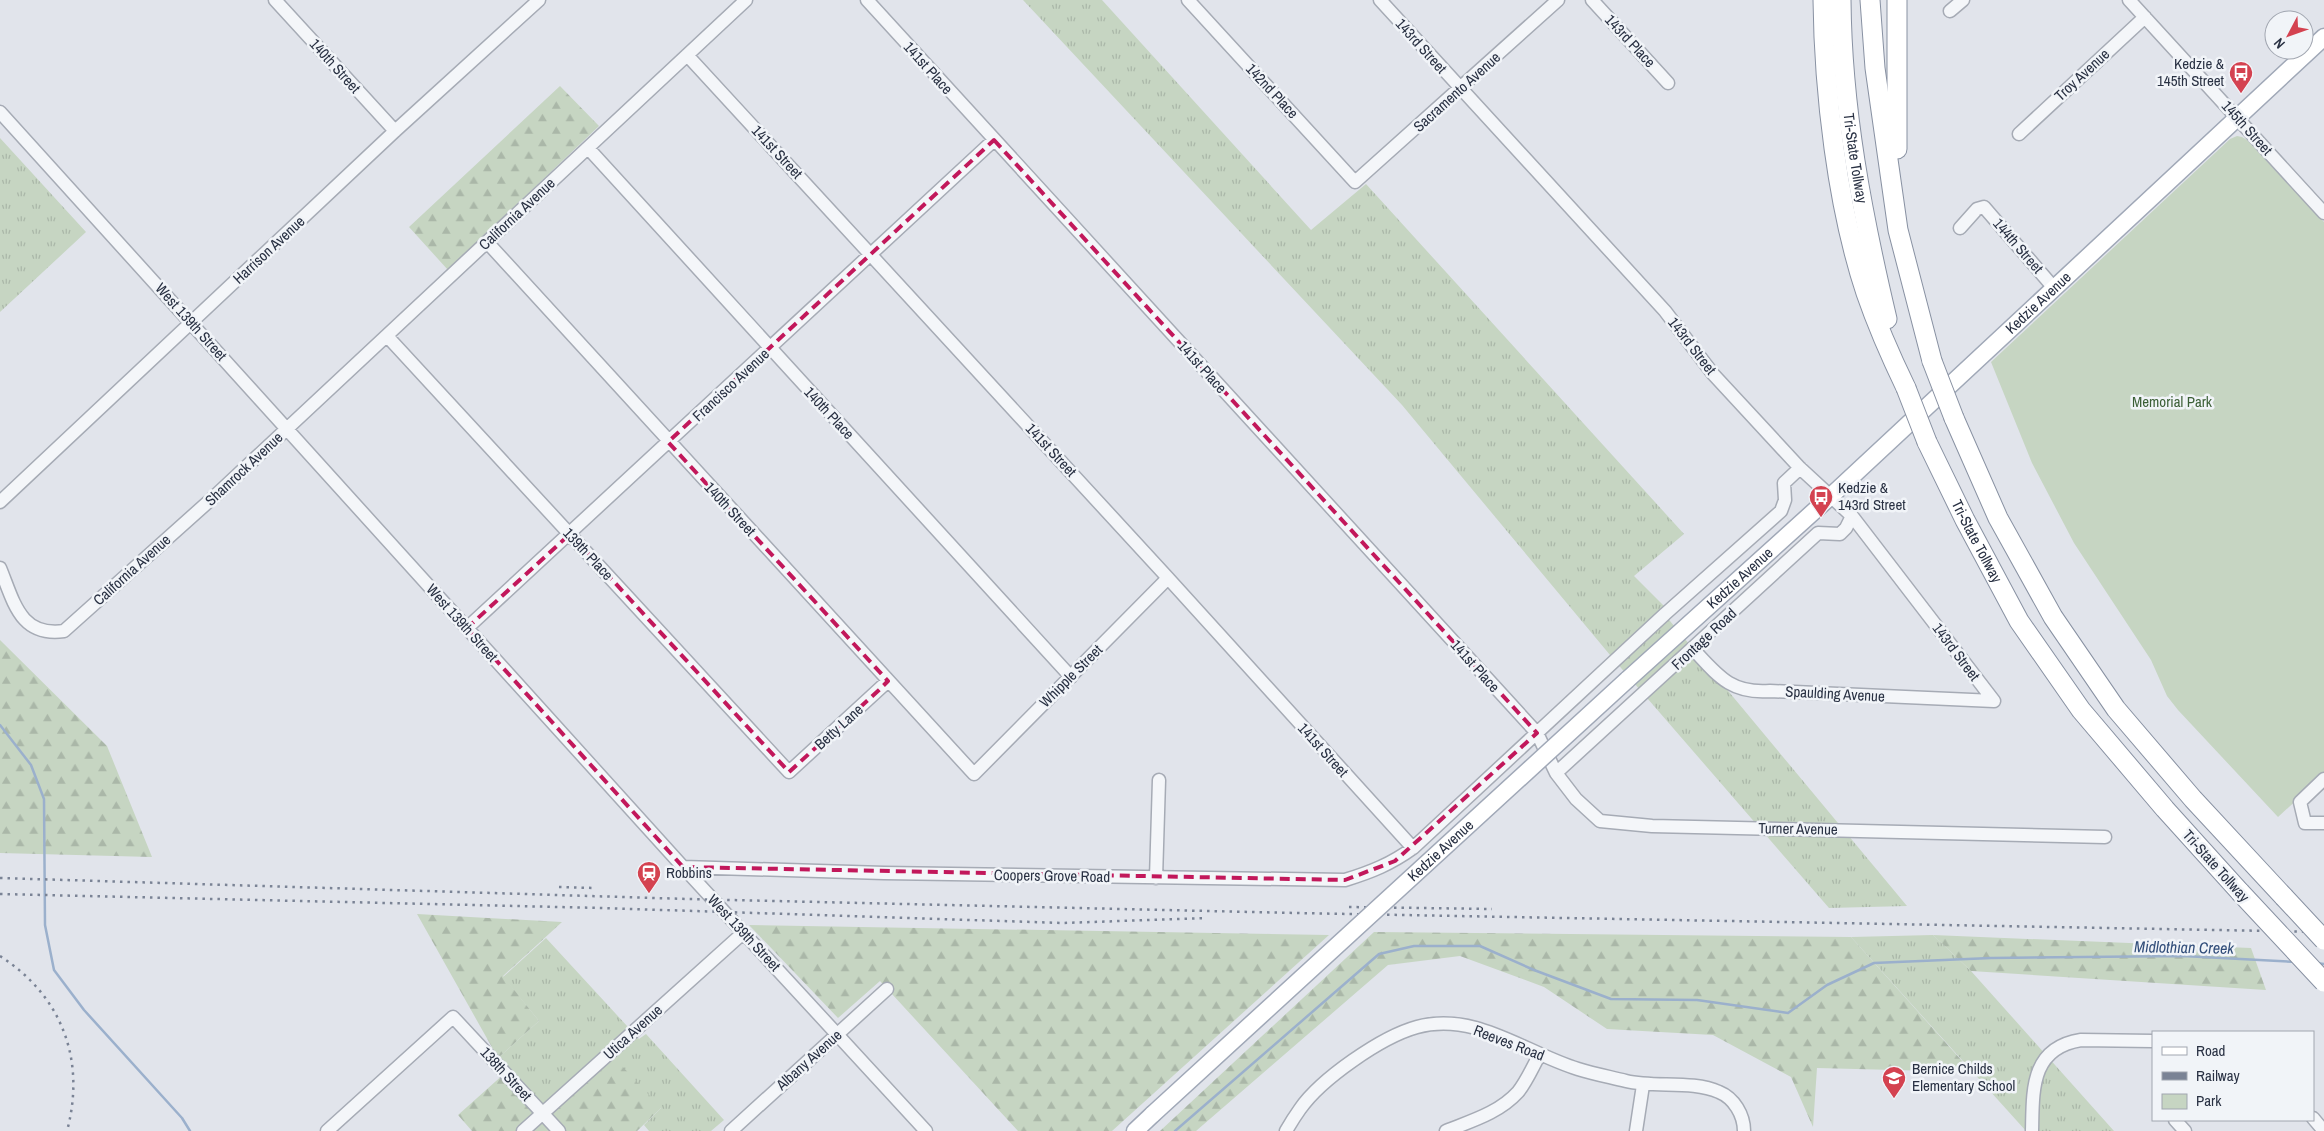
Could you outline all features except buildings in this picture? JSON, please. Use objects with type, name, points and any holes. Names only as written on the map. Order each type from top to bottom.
[{"type":"highway","points":[[1823,0],[1826,77],[1837,160],[1849,224],[1861,274],[1874,316],[1906,388]]},
{"type":"highway","name":"Tri-State Tollway","points":[[1841,0],[1841,58],[1858,192],[1890,330],[1906,388],[1927,442],[1965,520],[2019,621],[2081,710],[2165,809],[2324,982]]},
{"type":"highway","name":"Tri-State Tollway","points":[[1870,0],[1875,68],[1898,230],[1932,362],[1954,418],[1998,518],[2053,617],[2116,709],[2193,799],[2324,940]]},
{"type":"highway","points":[[1897,0],[1898,230]]},
{"type":"main road","name":"Kedzie Avenue","points":[[1135,1131],[1627,680],[1832,495],[2324,38]]},
{"type":"street","name":"140th Street","points":[[275,0],[395,131]]},
{"type":"street","name":"Harrison Avenue","points":[[0,502],[395,131],[539,0]]},
{"type":"street","name":"California Avenue","points":[[288,428],[746,0]]},
{"type":"street","name":"141st Place","points":[[867,0],[1537,733]]},
{"type":"street","name":"142nd Place","points":[[1188,0],[1355,182]]},
{"type":"street","name":"143rd Street","points":[[1380,0],[1665,311],[1713,374],[1800,468],[1832,495],[1852,516],[1994,701]]},
{"type":"street","name":"Sacramento Avenue","points":[[1355,182],[1461,90],[1558,0]]},
{"type":"street","name":"143rd Place","points":[[1592,0],[1668,83]]},
{"type":"street","points":[[1950,11],[1963,0]]},
{"type":"street","name":"145th Street","points":[[2129,0],[2324,213]]},
{"type":"street","name":"Troy Avenue","points":[[2019,134],[2145,17]]},
{"type":"street","name":"141st Street","points":[[687,55],[1168,578],[1412,848]]},
{"type":"street","name":"West 139th Street","points":[[0,112],[288,428],[683,867],[926,1131]]},
{"type":"street","name":"Francisco Avenue","points":[[467,628],[994,140]]},
{"type":"street","name":"140th Place","points":[[588,148],[1071,677]]},
{"type":"street","name":"144th Street","points":[[1960,228],[1977,209],[1984,206],[2054,288]]},
{"type":"street","name":"140th Street","points":[[487,242],[668,442],[974,774]]},
{"type":"street","name":"139th Place","points":[[387,336],[789,772]]},
{"type":"street","name":"Shamrock Avenue","points":[[200,509],[288,428]]},
{"type":"street","name":"Coopers Grove Road","points":[[683,867],[884,873],[1345,880],[1380,869],[1395,862],[1412,848],[1665,614],[1781,511],[1785,500],[1784,483],[1800,468]]},
{"type":"street","name":"California Avenue","points":[[0,568],[16,605],[30,626],[49,633],[64,631],[200,509]]},
{"type":"street","name":"Frontage Road","points":[[1556,772],[1818,533],[1840,534],[1846,528],[1852,516]]},
{"type":"street","name":"Whipple Street","points":[[974,774],[1168,578]]},
{"type":"street","name":"Spaulding Avenue","points":[[1693,649],[1727,683],[1753,692],[1770,691],[1994,701]]},
{"type":"street","name":"Betty Lane","points":[[789,772],[888,681]]},
{"type":"street","name":"Turner Avenue","points":[[1537,733],[1556,772],[1576,799],[1600,821],[1652,826],[2105,837]]},
{"type":"street","points":[[2324,779],[2300,802],[2305,823],[2324,823]]},
{"type":"street","points":[[1156,878],[1159,780]]},
{"type":"street","name":"Utica Avenue","points":[[523,1131],[743,932]]},
{"type":"street","name":"Albany Avenue","points":[[731,1131],[888,989]]},
{"type":"street","name":"138th Street","points":[[327,1131],[453,1017],[558,1131]]},
{"type":"street","name":"Reeves Road","points":[[1286,1131],[1301,1107],[1333,1076],[1384,1041],[1417,1027],[1449,1023],[1481,1028],[1578,1069],[1643,1085],[1704,1087],[1721,1092],[1735,1103],[1744,1124],[1744,1131]]},
{"type":"street","points":[[2032,1131],[2034,1080],[2040,1067],[2055,1050],[2081,1040],[2152,1041]]},
{"type":"street","points":[[1446,1131],[1483,1117],[1503,1106],[1518,1091],[1540,1054]]},
{"type":"street","points":[[1636,1131],[1643,1085]]},
{"type":"street","points":[[2314,1119],[2324,1131]]},
{"type":"street","points":[[2176,1121],[2185,1131]]},
{"type":"highlighted area","points":[[994,140],[1537,733],[1395,861],[1345,880],[683,867],[467,628],[570,534],[789,772],[879,690],[888,681],[668,442]]},
{"type":"green space","points":[[1023,0],[1102,0],[1311,230],[1366,184],[1684,534],[1634,576],[1669,611],[1665,615],[1907,906],[1829,908],[1615,661],[1402,405]]},
{"type":"green space","points":[[560,86],[599,126],[448,270],[409,227]]},
{"type":"green space","name":"Memorial Park","points":[[2237,136],[2247,140],[2324,222],[2324,775],[2278,817],[2167,696],[2151,660],[2074,543],[2032,463],[1991,362],[2230,139]]},
{"type":"green space","points":[[0,138],[86,232],[0,312]]},
{"type":"green space","points":[[0,640],[107,746],[152,857],[0,853]]},
{"type":"green space","points":[[417,914],[562,922],[503,976],[539,1021],[498,1058]]},
{"type":"green space","points":[[749,925],[1329,935],[1112,1131],[1018,1131],[880,981],[838,1018]]},
{"type":"green space","points":[[1374,932],[1851,937],[1972,1072],[1817,1068],[1813,1127],[1791,1077],[1713,1035],[1607,1029],[1544,987],[1460,956],[1388,965],[1196,1131],[1160,1131]]},
{"type":"green space","points":[[1933,935],[1971,971],[2114,1131],[2026,1131],[1851,937]]},
{"type":"green space","points":[[1933,935],[2251,948],[2266,990],[1971,971]]},
{"type":"green space","points":[[546,938],[639,1039],[646,1034],[724,1120],[711,1131],[649,1131],[644,1125],[661,1108],[542,1113],[498,1058],[539,1021],[503,977]]},
{"type":"green space","points":[[610,1053],[661,1108],[637,1131],[472,1131],[458,1115],[505,1073],[542,1113]]},
{"type":"waterway","points":[[0,725],[31,765],[44,799],[45,925],[54,970],[84,1010],[182,1118],[190,1131]]},
{"type":"waterway","points":[[1175,1131],[1379,954],[1414,946],[1480,946],[1534,970],[1611,999],[1697,1000],[1788,1013],[1827,985],[1874,963],[1991,958],[2183,956],[2296,962]]},
{"type":"waterway","name":"Midlothian Creek","points":[[2316,963],[2324,964]]},
{"type":"railway","points":[[0,878],[688,899],[1295,913],[2324,932]]},
{"type":"railway","points":[[559,887],[594,888]]},
{"type":"railway","points":[[0,894],[602,908],[1063,923],[1207,918]]},
{"type":"railway","points":[[1349,907],[1492,909]]},
{"type":"railway","points":[[0,956],[21,972],[39,990],[53,1010],[64,1032],[70,1055],[73,1079],[72,1105],[67,1131]]},
{"type":"place","name":"Kedzie & 145th Street","points":[[2241,94]]},
{"type":"place","name":"Kedzie & 143rd Street","points":[[1821,518]]},
{"type":"place","name":"Robbins","points":[[649,894]]},
{"type":"place","name":"Bernice Childs Elementary School","points":[[1894,1099]]}]
